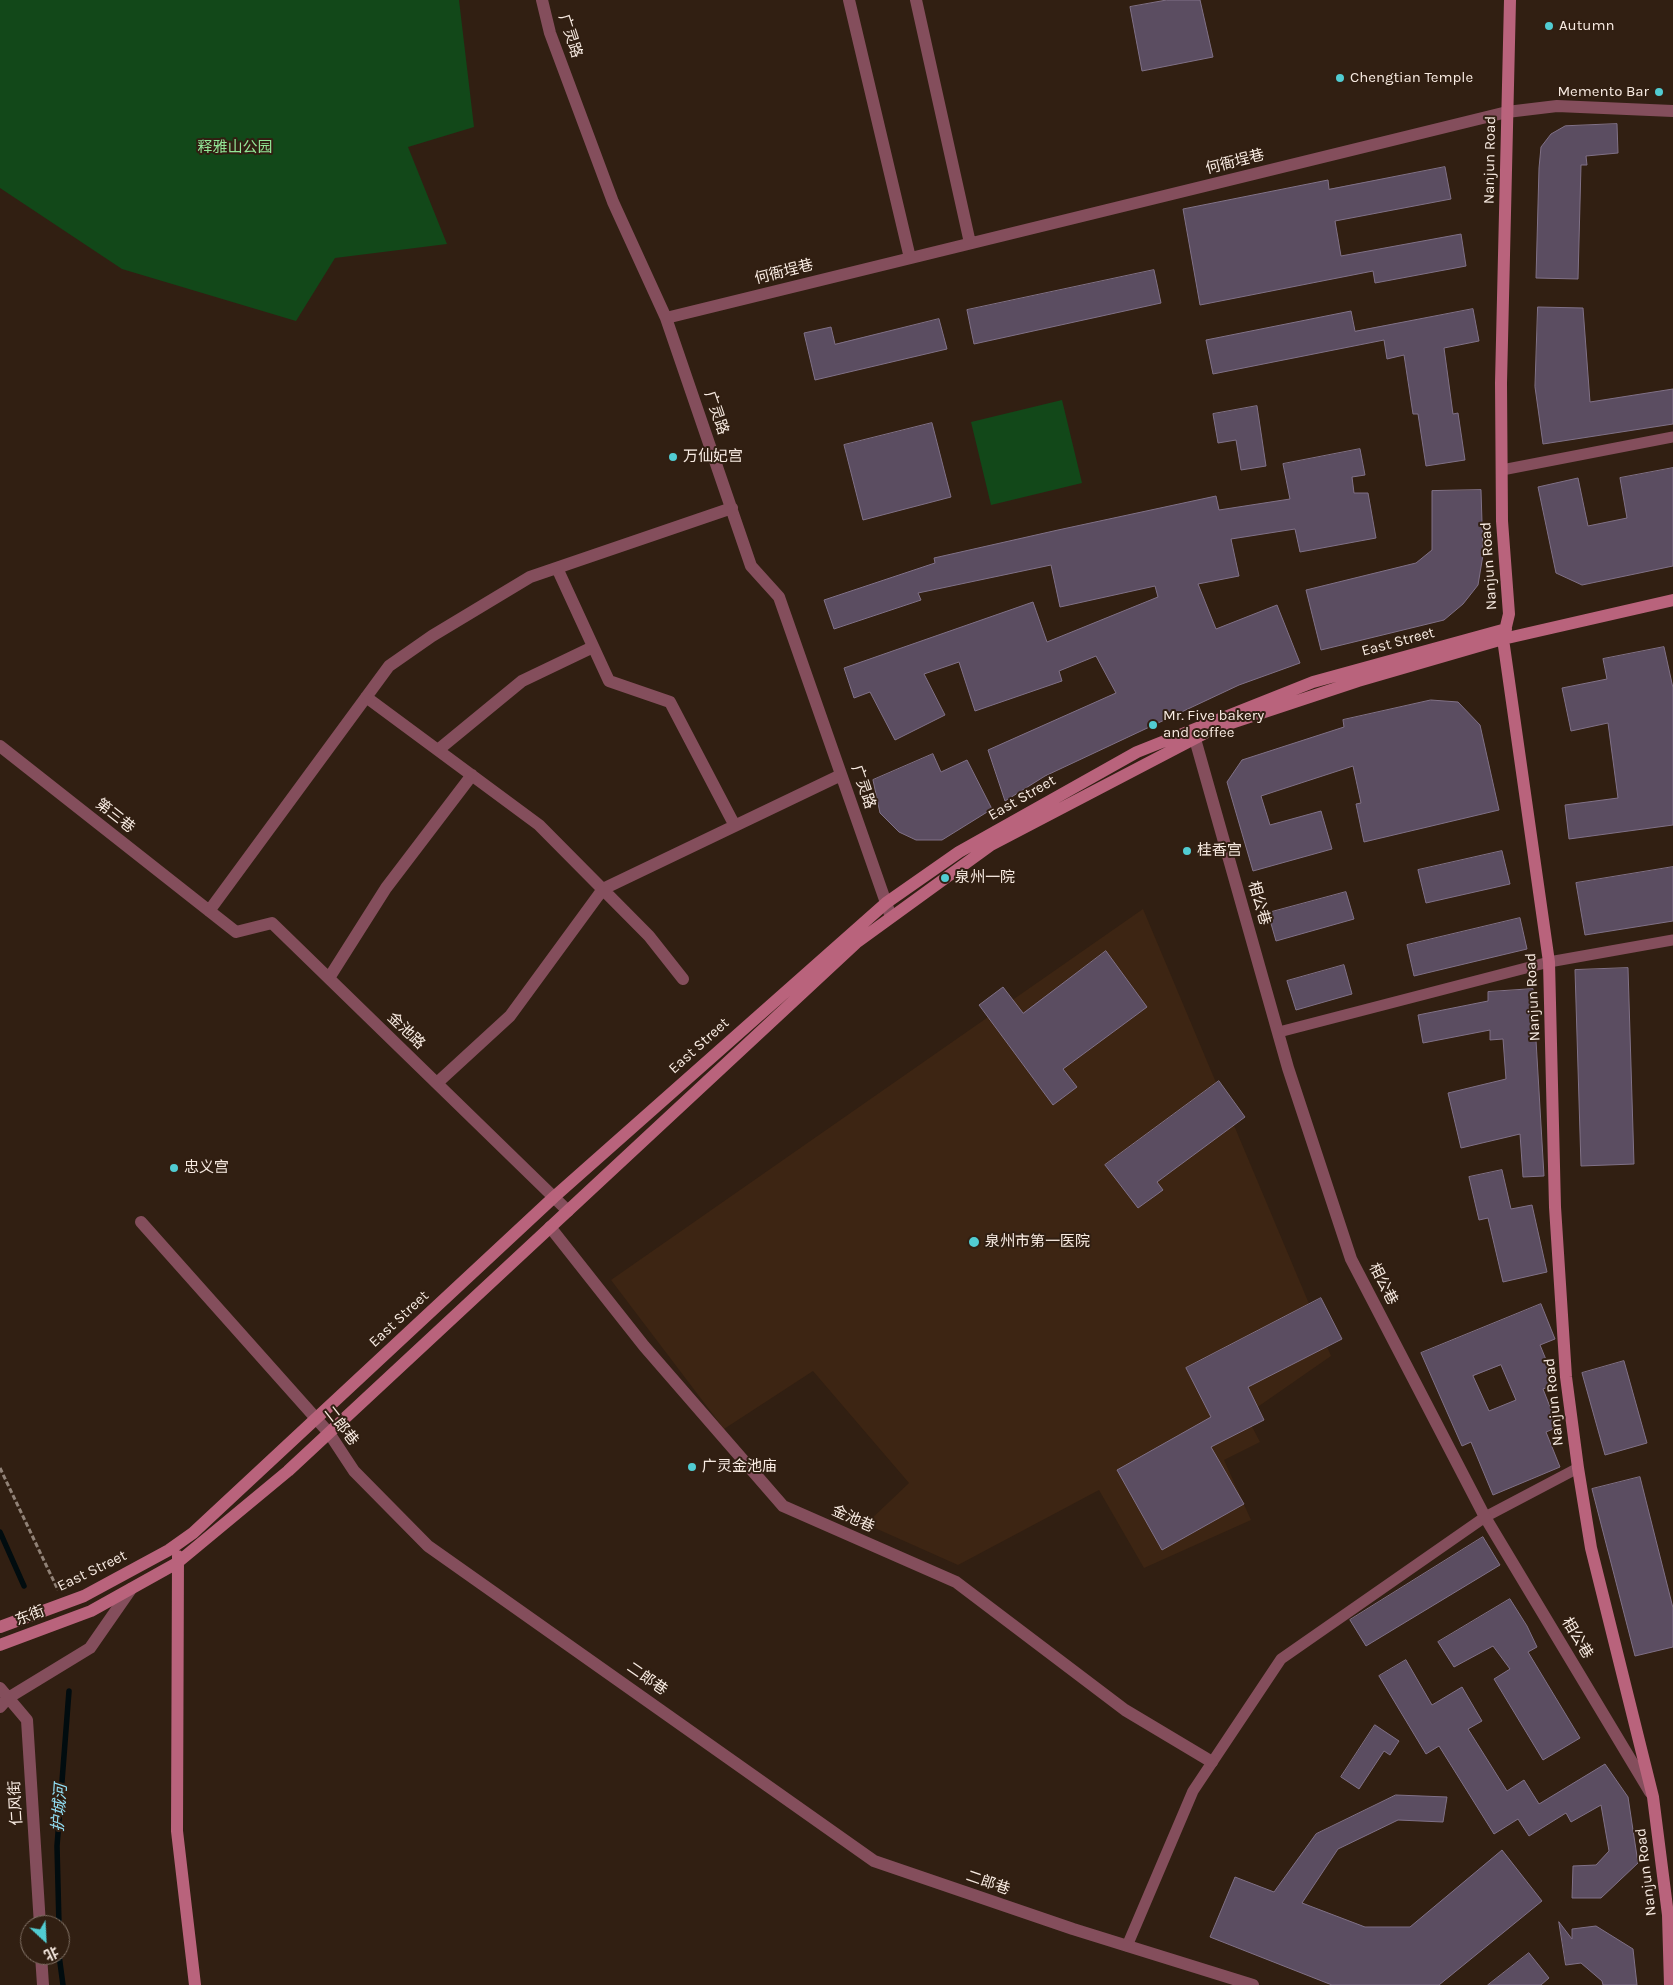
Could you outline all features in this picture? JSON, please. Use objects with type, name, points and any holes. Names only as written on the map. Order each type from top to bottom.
[{"type":"main road","name":"Nanjun Road","points":[[1510,0],[1501,383],[1502,521],[1509,614],[1504,634],[1549,962],[1555,1207],[1566,1376],[1578,1468],[1596,1567],[1653,1797],[1671,1915],[1670,1985]]},
{"type":"main road","name":"East Street","points":[[0,1627],[84,1596],[193,1533],[554,1197],[886,902],[959,852],[1137,752],[1313,682],[1504,634],[1672,604]]},
{"type":"main road","name":"East Street","points":[[177,1564],[288,1471],[856,943],[991,845],[1214,729],[1504,634]]},
{"type":"main road","points":[[179,1542],[177,1564],[177,1831],[195,1985]]},
{"type":"main road","name":"东街","points":[[0,1645],[91,1611],[177,1564]]},
{"type":"street","name":"广灵路","points":[[542,0],[550,33],[613,202],[666,318],[751,566],[779,597],[891,918]]},
{"type":"street","points":[[849,0],[910,258]]},
{"type":"street","points":[[916,0],[970,243]]},
{"type":"street","name":"何衙埕巷","points":[[666,318],[1508,112],[1557,106],[1673,111]]},
{"type":"street","points":[[210,911],[389,666],[432,636],[530,577],[732,508]]},
{"type":"street","points":[[557,568],[608,681],[670,702],[735,826]]},
{"type":"street","points":[[438,750],[522,681],[593,647]]},
{"type":"street","points":[[366,697],[539,824],[649,936],[683,979]]},
{"type":"street","name":"相公巷","points":[[1195,739],[1288,1068],[1351,1259],[1485,1517],[1653,1797]]},
{"type":"street","name":"第三巷","points":[[0,746],[210,911]]},
{"type":"street","points":[[329,978],[386,888],[472,775]]},
{"type":"street","points":[[437,1083],[510,1016],[603,889],[841,775]]},
{"type":"street","name":"金池路","points":[[210,911],[236,932],[272,923],[568,1211]]},
{"type":"street","name":"二郎巷","points":[[141,1222],[329,1433],[354,1471],[428,1546],[874,1861],[1128,1946],[1253,1985]]},
{"type":"street","name":"金池巷","points":[[550,1227],[644,1346],[783,1506],[956,1582],[1125,1710],[1212,1762]]},
{"type":"street","points":[[3,1698],[90,1648],[131,1589]]},
{"type":"street","name":"仁风街","points":[[3,1698],[27,1720],[39,1915]]},
{"type":"street","points":[[42,1965],[43,1985]]},
{"type":"lane","points":[[1502,470],[1673,437]]},
{"type":"lane","points":[[1278,1032],[1549,962],[1673,940]]},
{"type":"lane","points":[[1128,1946],[1193,1791],[1281,1659],[1485,1517],[1578,1468]]},
{"type":"path","points":[[0,1468],[64,1604]]},
{"type":"shaded area","name":"泉州市第一医院","points":[[1143,909],[1331,1356],[1246,1415],[1260,1442],[1224,1460],[1251,1520],[1144,1568],[1099,1490],[958,1565],[866,1524],[909,1483],[813,1371],[724,1429],[611,1280]]},
{"type":"green space","name":"释雅山公园","points":[[0,0],[459,0],[474,127],[408,147],[447,244],[335,258],[296,321],[122,269],[0,188]]},
{"type":"green space","points":[[1062,400],[1082,483],[991,505],[971,422]]},
{"type":"building","points":[[1167,0],[1200,0],[1213,57],[1142,71],[1130,7]]},
{"type":"building","points":[[1617,124],[1618,153],[1586,156],[1587,165],[1581,165],[1578,279],[1536,278],[1541,147],[1551,134],[1565,126]]},
{"type":"building","points":[[1445,167],[1451,199],[1335,221],[1341,256],[1461,234],[1466,266],[1375,283],[1373,271],[1200,305],[1183,209],[1328,180],[1329,189]]},
{"type":"building","points":[[1154,270],[1161,303],[974,344],[967,310]]},
{"type":"building","points":[[1538,307],[1583,308],[1590,402],[1673,389],[1673,424],[1543,444],[1535,387]]},
{"type":"building","points":[[1473,309],[1479,341],[1444,348],[1453,414],[1458,413],[1465,460],[1426,466],[1418,414],[1413,414],[1404,355],[1387,359],[1384,340],[1213,374],[1206,340],[1351,311],[1355,331]]},
{"type":"building","points":[[939,319],[947,349],[815,380],[804,333],[831,327],[835,344]]},
{"type":"building","points":[[1257,406],[1266,466],[1241,470],[1236,440],[1218,443],[1213,414]]},
{"type":"building","points":[[932,423],[951,497],[863,520],[844,445]]},
{"type":"building","points":[[1360,449],[1365,475],[1352,477],[1354,493],[1368,493],[1376,538],[1300,552],[1295,529],[1231,539],[1239,576],[1198,584],[1216,629],[1277,605],[1300,663],[1239,685],[1045,776],[1005,801],[988,750],[1116,693],[1096,656],[1059,671],[1062,681],[975,711],[959,662],[924,674],[945,715],[895,740],[870,692],[854,698],[844,668],[1033,602],[1047,642],[1158,597],[1155,586],[1060,607],[1051,565],[918,593],[921,600],[834,629],[824,600],[935,563],[934,558],[1058,530],[1216,496],[1219,510],[1290,499],[1283,464]]},
{"type":"building","points":[[1673,468],[1673,566],[1582,585],[1556,573],[1538,487],[1578,478],[1588,526],[1627,518],[1620,478]]},
{"type":"building","points":[[1481,490],[1483,555],[1478,585],[1463,604],[1444,620],[1321,650],[1306,590],[1416,563],[1432,550],[1432,491]]},
{"type":"building","points":[[1664,647],[1673,688],[1673,825],[1569,839],[1565,805],[1618,798],[1608,723],[1571,731],[1562,688],[1607,679],[1603,659]]},
{"type":"building","points":[[1431,700],[1458,702],[1480,725],[1499,810],[1364,842],[1356,804],[1361,803],[1353,766],[1261,796],[1270,825],[1321,811],[1332,849],[1253,871],[1227,782],[1242,760],[1344,727],[1343,720]]},
{"type":"building","points":[[933,754],[941,772],[967,760],[992,809],[942,840],[916,840],[899,832],[880,813],[873,780]]},
{"type":"building","points":[[1502,851],[1510,884],[1426,903],[1418,870]]},
{"type":"building","points":[[1673,867],[1673,921],[1585,935],[1576,883]]},
{"type":"building","points":[[1346,892],[1354,919],[1276,941],[1268,913]]},
{"type":"building","points":[[1520,918],[1527,949],[1414,976],[1407,945]]},
{"type":"building","points":[[1106,951],[1147,1007],[1063,1069],[1077,1087],[1053,1105],[979,1005],[1003,987],[1023,1013]]},
{"type":"building","points":[[1344,965],[1352,994],[1296,1010],[1287,981]]},
{"type":"building","points":[[1628,968],[1634,1164],[1581,1166],[1575,970]]},
{"type":"building","points":[[1533,989],[1544,1176],[1523,1177],[1520,1134],[1461,1148],[1448,1093],[1506,1079],[1503,1039],[1490,1040],[1490,1030],[1423,1043],[1418,1015],[1488,1001],[1488,992]]},
{"type":"building","points":[[1219,1081],[1245,1117],[1157,1182],[1163,1190],[1138,1208],[1105,1165]]},
{"type":"building","points":[[1502,1170],[1511,1209],[1532,1205],[1547,1272],[1503,1282],[1488,1218],[1479,1220],[1469,1177]]},
{"type":"building","points":[[1321,1298],[1342,1339],[1248,1387],[1264,1420],[1211,1447],[1244,1504],[1162,1550],[1117,1470],[1211,1417],[1186,1368]]},
{"type":"building","points":[[1541,1304],[1555,1339],[1540,1345],[1556,1384],[1543,1389],[1558,1427],[1546,1432],[1560,1467],[1493,1495],[1471,1442],[1462,1446],[1421,1353]],"holes":[[[1501,1365],[1516,1400],[1489,1411],[1473,1376]]]},
{"type":"building","points":[[1624,1361],[1647,1443],[1605,1455],[1582,1373]]},
{"type":"building","points":[[1640,1477],[1673,1608],[1673,1647],[1635,1656],[1592,1489]]},
{"type":"building","points":[[1483,1537],[1500,1565],[1366,1646],[1350,1620]]},
{"type":"building","points":[[1510,1599],[1527,1626],[1537,1647],[1528,1652],[1580,1738],[1543,1760],[1494,1679],[1510,1669],[1493,1646],[1454,1667],[1438,1642]]},
{"type":"building","points":[[1406,1660],[1432,1705],[1462,1687],[1482,1721],[1468,1729],[1507,1791],[1524,1780],[1539,1804],[1605,1764],[1628,1797],[1638,1863],[1601,1898],[1572,1898],[1573,1866],[1596,1865],[1609,1851],[1601,1805],[1571,1822],[1566,1813],[1529,1836],[1518,1819],[1494,1834],[1439,1746],[1426,1754],[1379,1676]]},
{"type":"building","points":[[1375,1725],[1399,1741],[1390,1755],[1384,1751],[1359,1789],[1341,1777]]},
{"type":"building","points":[[1396,1795],[1447,1797],[1443,1822],[1398,1820],[1338,1849],[1302,1903],[1365,1927],[1410,1927],[1502,1850],[1542,1901],[1439,1985],[1332,1985],[1210,1937],[1235,1877],[1274,1892],[1316,1834]]},
{"type":"building","points":[[1559,1922],[1572,1939],[1572,1929],[1596,1926],[1633,1949],[1637,1985],[1603,1985],[1602,1981],[1581,1963],[1566,1965]]},
{"type":"building","points":[[1529,1953],[1549,1978],[1541,1985],[1488,1985]]},
{"type":"waterway","name":"护城河","points":[[0,1532],[24,1586]]},
{"type":"waterway","name":"护城河","points":[[59,1915],[57,1846],[69,1691]]},
{"type":"waterway","name":"护城河","points":[[60,1965],[63,1985]]},
{"type":"place","name":"Autumn","points":[[1549,26]]},
{"type":"place","name":"Chengtian Temple","points":[[1340,78]]},
{"type":"place","name":"Memento Bar","points":[[1659,92]]},
{"type":"place","name":"万仙妃宫","points":[[673,457]]},
{"type":"place","name":"Mr. Five bakery and coffee","points":[[1153,725]]},
{"type":"place","name":"桂香宫","points":[[1187,851]]},
{"type":"place","name":"泉州一院","points":[[945,878]]},
{"type":"place","name":"忠义宫","points":[[174,1168]]},
{"type":"place","name":"泉州市第一医院","points":[[974,1242]]},
{"type":"place","name":"广灵金池庙","points":[[692,1467]]}]
